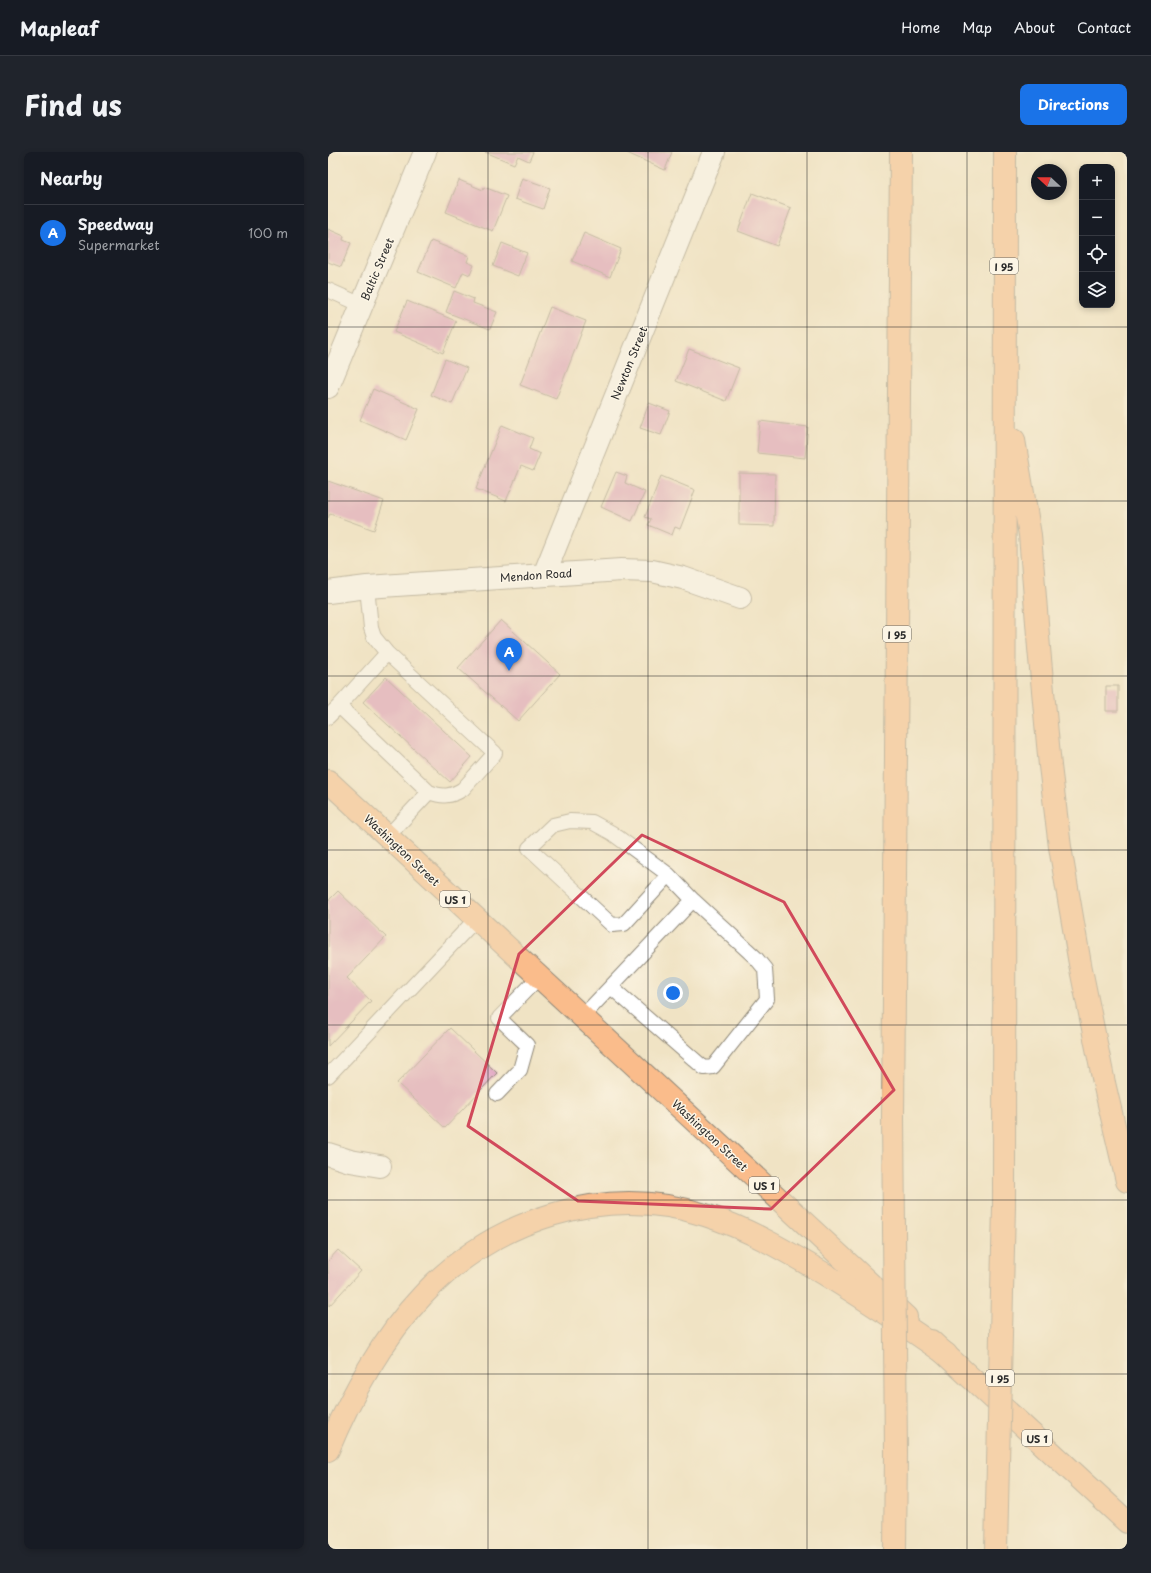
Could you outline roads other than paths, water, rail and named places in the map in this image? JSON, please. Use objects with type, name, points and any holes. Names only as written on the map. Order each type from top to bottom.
[{"type":"main road","name":"I 95","points":[[895,1549],[896,1453],[893,1116],[901,152]]},
{"type":"main road","name":"I 95","points":[[996,1549],[1004,1206],[1005,152]]},
{"type":"main road","points":[[1004,380],[1030,535],[1046,720],[1065,876],[1080,964],[1104,1083],[1127,1181]]},
{"type":"main road","name":"Washington Street","points":[[331,791],[388,836],[1127,1522]]},
{"type":"main road","points":[[328,1450],[350,1402],[380,1353],[406,1314],[437,1280],[469,1254],[503,1234],[539,1218],[577,1208],[612,1204],[649,1203],[686,1210],[723,1221],[758,1237],[814,1268],[888,1314],[946,1354]]},
{"type":"street","name":"Baltic Street","points":[[328,387],[334,355],[362,305],[425,152]]},
{"type":"street","name":"Newton Street","points":[[544,574],[714,152]]},
{"type":"street","name":"Mendon Road","points":[[328,592],[366,587],[613,570],[652,571],[684,578],[740,598]]},
{"type":"street","points":[[328,1154],[350,1161],[380,1166]]},
{"type":"lane","points":[[328,290],[362,305]]},
{"type":"lane","points":[[339,706],[429,792],[443,796],[457,793],[463,789],[495,753],[387,653],[374,637],[371,628],[366,587]]},
{"type":"lane","points":[[328,717],[387,653]]},
{"type":"lane","points":[[388,836],[429,792]]},
{"type":"lane","points":[[611,987],[704,1068],[713,1067],[767,999],[765,969],[756,958],[669,875],[612,833],[592,822],[570,821],[552,825],[529,848],[612,926],[624,924],[669,875]]},
{"type":"lane","points":[[582,1017],[694,900]]},
{"type":"lane","points":[[328,1076],[476,919]]},
{"type":"lane","points":[[497,1094],[520,1070],[527,1045],[499,1018],[539,976]]},
{"type":"place","name":"Speedway","points":[[509,671]]}]
